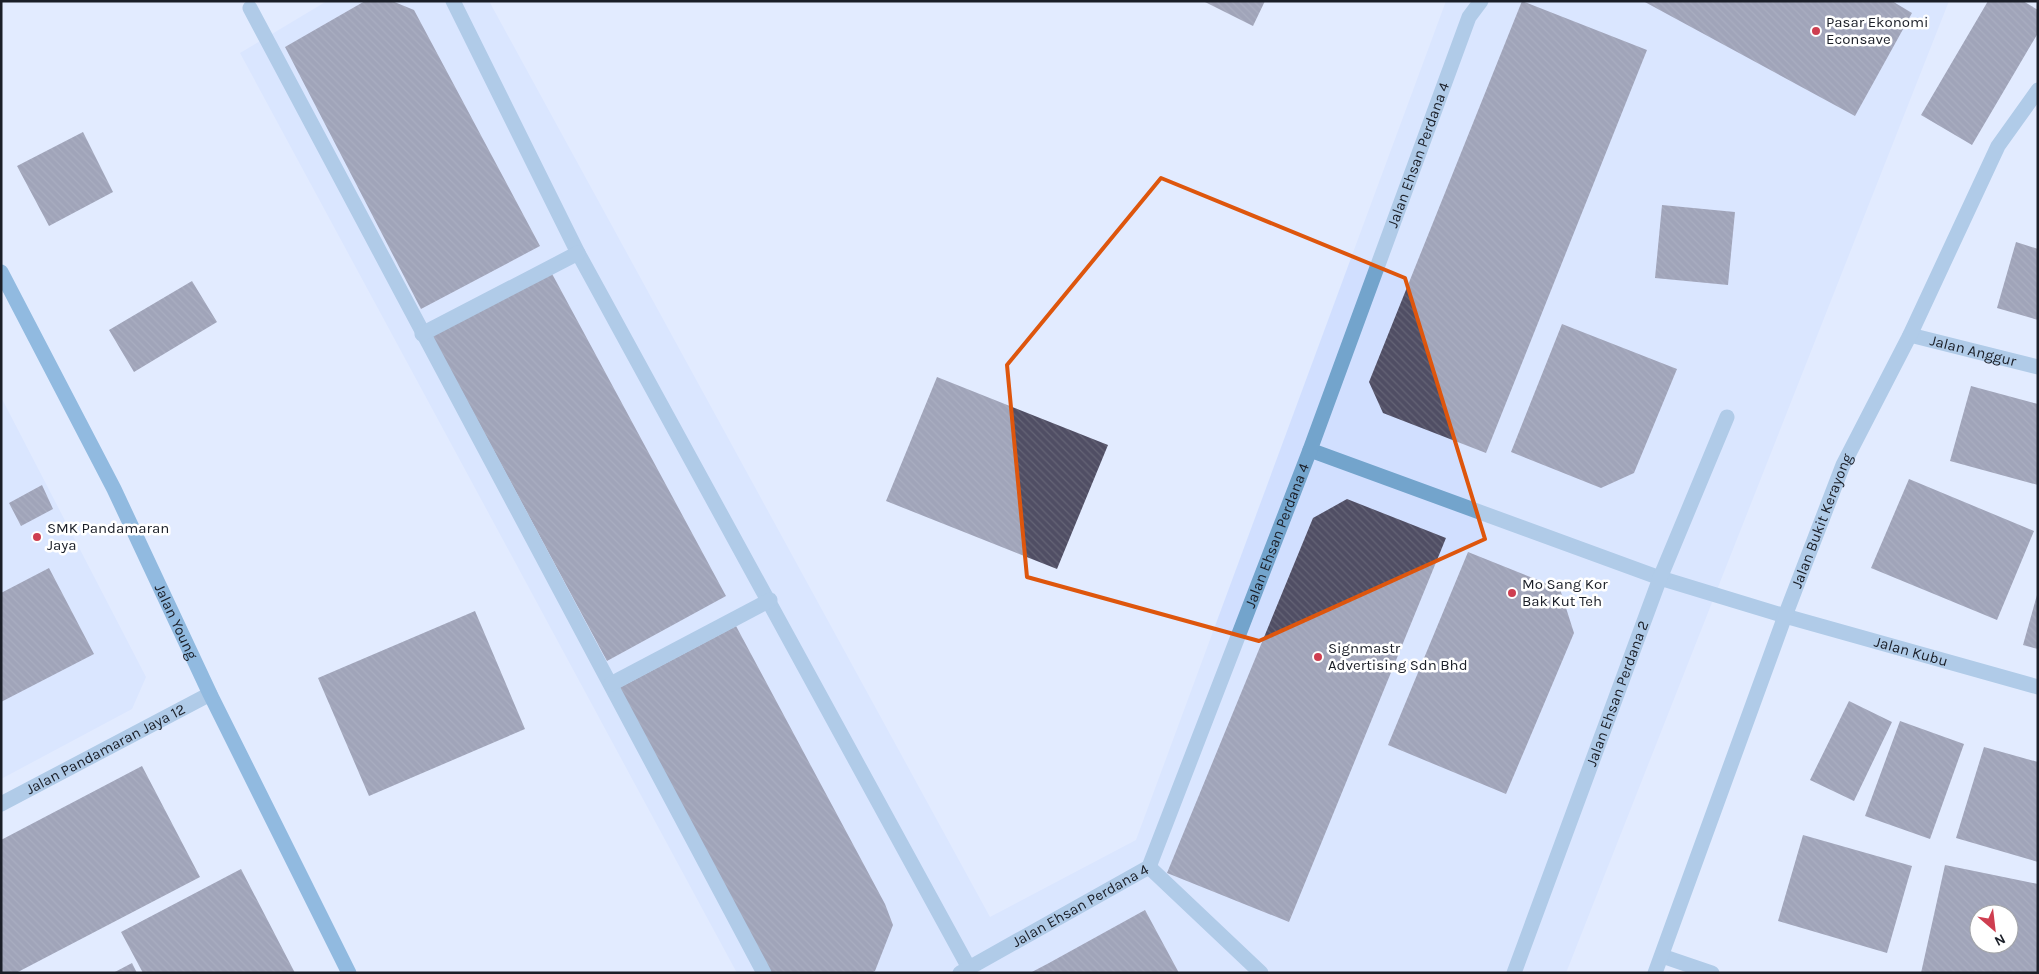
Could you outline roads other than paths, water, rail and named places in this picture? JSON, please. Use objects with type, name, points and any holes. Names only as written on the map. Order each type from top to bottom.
[{"type":"main road","name":"Jalan Young","points":[[1,272],[114,489],[210,694],[349,973]]},
{"type":"street","points":[[453,1],[578,253],[770,600],[964,970]]},
{"type":"street","name":"Jalan Ehsan Perdana 4","points":[[964,970],[1150,867],[1310,450],[1469,17],[1481,1]]},
{"type":"street","points":[[250,8],[764,973]]},
{"type":"street","name":"Jalan Bukit Kerayong","points":[[1655,973],[1785,616],[1843,465],[1910,335],[1998,146],[2038,90]]},
{"type":"street","points":[[422,334],[578,253]]},
{"type":"street","name":"Jalan Anggur","points":[[1910,335],[2038,367]]},
{"type":"street","name":"Jalan Ehsan Perdana 2","points":[[1514,973],[1660,578],[1727,417]]},
{"type":"street","name":"Jalan Kubu","points":[[1310,450],[1660,578],[1785,616],[2038,687]]},
{"type":"street","points":[[610,684],[770,600]]},
{"type":"street","name":"Jalan Pandamaran Jaya 12","points":[[1,804],[210,694]]},
{"type":"street","points":[[1150,867],[1261,973]]},
{"type":"street","points":[[1662,956],[1712,973]]},
{"type":"place","name":"Pasar Ekonomi Econsave","points":[[1816,31]]},
{"type":"place","name":"SMK Pandamaran Jaya","points":[[37,537]]},
{"type":"place","name":"Mo Sang Kor Bak Kut Teh","points":[[1512,593]]},
{"type":"place","name":"Signmastr Advertising Sdn Bhd","points":[[1318,657]]}]
